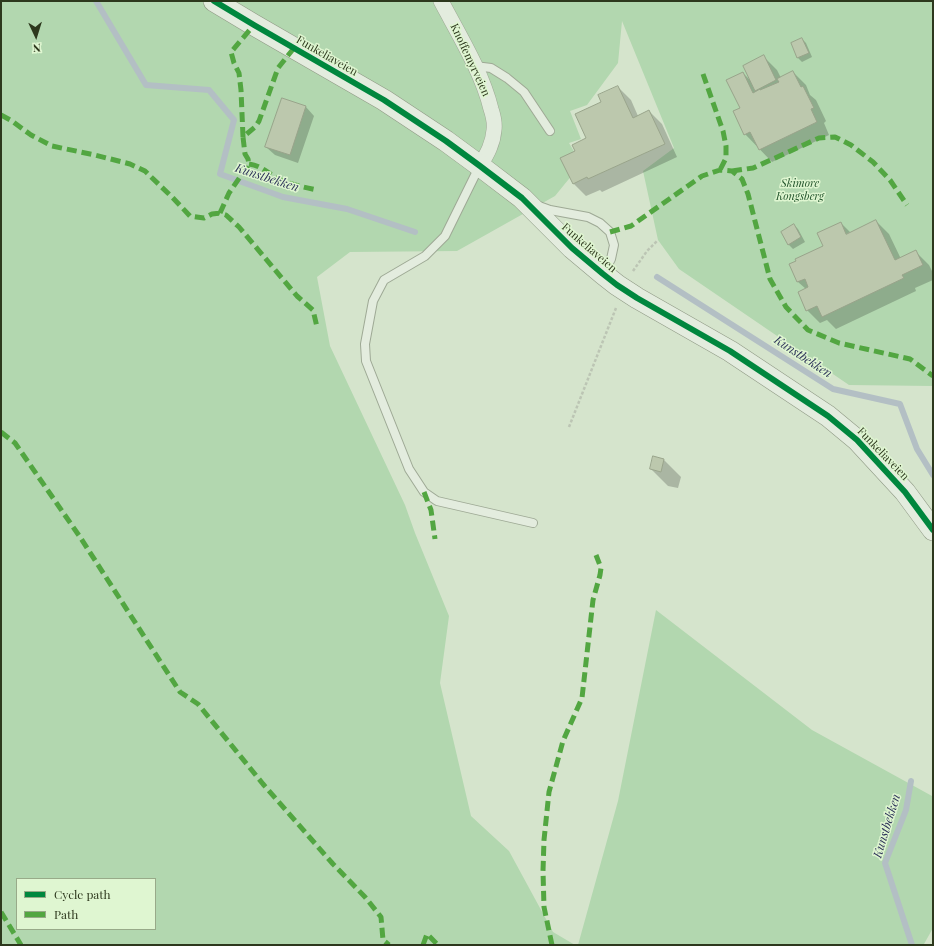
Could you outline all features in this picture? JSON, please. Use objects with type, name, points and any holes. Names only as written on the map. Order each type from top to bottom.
[{"type":"street","name":"Funkeliaveien","points":[[214,1],[384,100],[480,166],[522,198],[572,248],[625,290],[730,351],[828,416],[857,440],[905,492],[933,530]]},
{"type":"street","name":"Knoffemyrveien","points":[[441,1],[476,66],[489,99],[495,127],[491,147],[480,166]]},
{"type":"lane","points":[[476,66],[492,68],[524,92],[550,131]]},
{"type":"lane","points":[[480,166],[445,236],[425,256],[384,280],[373,301],[365,344],[366,361],[409,469],[424,492],[437,501],[533,523]]},
{"type":"lane","points":[[522,198],[550,210],[588,217],[610,232],[614,245],[611,259],[603,274]]},
{"type":"path","points":[[569,427],[612,318],[634,269],[647,251],[658,240]]},
{"type":"green space","name":"Skimore Kongsberg","points":[[1,1],[933,1],[933,386],[849,385],[679,269],[658,240],[643,171],[674,148],[622,21],[618,63],[587,105],[570,111],[581,139],[569,143],[579,160],[577,169],[555,196],[457,251],[350,252],[317,277],[330,346],[405,505],[449,616],[440,683],[471,816],[509,851],[553,932],[575,945],[1,945]]},
{"type":"green space","points":[[656,610],[812,730],[932,796],[933,928],[923,945],[578,945],[618,801]]},
{"type":"building","points":[[802,38],[809,53],[797,58],[791,43]]},
{"type":"building","points":[[764,55],[776,80],[755,91],[743,66]]},
{"type":"building","points":[[793,71],[801,87],[803,86],[814,108],[811,109],[817,122],[759,150],[750,132],[744,135],[733,111],[740,108],[726,80],[743,72],[753,93],[779,82],[777,79]]},
{"type":"building","points":[[618,86],[633,118],[649,110],[665,144],[588,179],[587,177],[573,184],[560,158],[575,151],[572,145],[586,138],[575,114],[601,102],[598,95]]},
{"type":"building","points":[[282,98],[306,106],[290,155],[265,147]]},
{"type":"building","points":[[876,220],[895,260],[916,250],[923,265],[902,275],[904,278],[822,317],[817,306],[806,311],[798,292],[808,287],[805,279],[797,282],[789,264],[796,261],[795,259],[823,246],[817,233],[841,222],[846,234]]},
{"type":"building","points":[[794,224],[801,237],[788,245],[781,232]]},
{"type":"building","points":[[653,456],[664,459],[661,472],[650,469]]},
{"type":"waterway","name":"Kunstbekken","points":[[96,1],[146,85],[209,90],[234,120],[220,174],[283,197],[347,209],[415,232]]},
{"type":"waterway","name":"Kunstbekken","points":[[657,277],[833,389],[900,404],[917,449],[933,475]]},
{"type":"waterway","name":"Kunstbekken","points":[[911,781],[906,810],[885,863],[912,945]]},
{"type":"marked path","points":[[243,137],[239,73],[231,52],[254,25]]},
{"type":"marked path","points":[[294,48],[278,68],[259,121],[255,127],[243,137],[245,154],[249,164],[229,193],[220,213],[226,215],[239,227],[297,296],[313,310],[317,327]]},
{"type":"marked path","points":[[703,74],[723,131],[726,146],[726,158],[720,170]]},
{"type":"marked path","points":[[1,115],[31,135],[52,146],[130,164],[145,171],[190,216],[204,218],[212,214],[220,213]]},
{"type":"marked path","points":[[732,171],[753,168],[819,138],[835,137],[851,145],[873,162],[890,180],[907,205]]},
{"type":"marked path","points":[[249,164],[261,168],[277,178],[287,182],[317,190]]},
{"type":"marked path","points":[[610,232],[631,226],[702,176],[720,170],[732,171],[742,179],[748,194],[770,279],[786,307],[808,330],[839,343],[910,359],[933,376]]},
{"type":"marked path","points":[[1,432],[15,443],[80,537],[180,692],[198,704],[263,784],[333,864],[365,897],[381,917],[383,940],[389,945]]},
{"type":"marked path","points":[[424,492],[431,510],[435,539]]},
{"type":"marked path","points":[[552,945],[544,907],[543,871],[544,840],[549,792],[563,741],[582,698],[593,600],[601,568],[596,555]]},
{"type":"marked path","points":[[1,912],[21,945]]},
{"type":"marked path","points":[[423,945],[427,934],[438,945]]},
{"type":"cycle path","points":[[214,1],[384,100],[446,141],[522,198],[572,248],[617,285],[730,351],[828,416],[857,440],[905,492],[933,530]]}]
